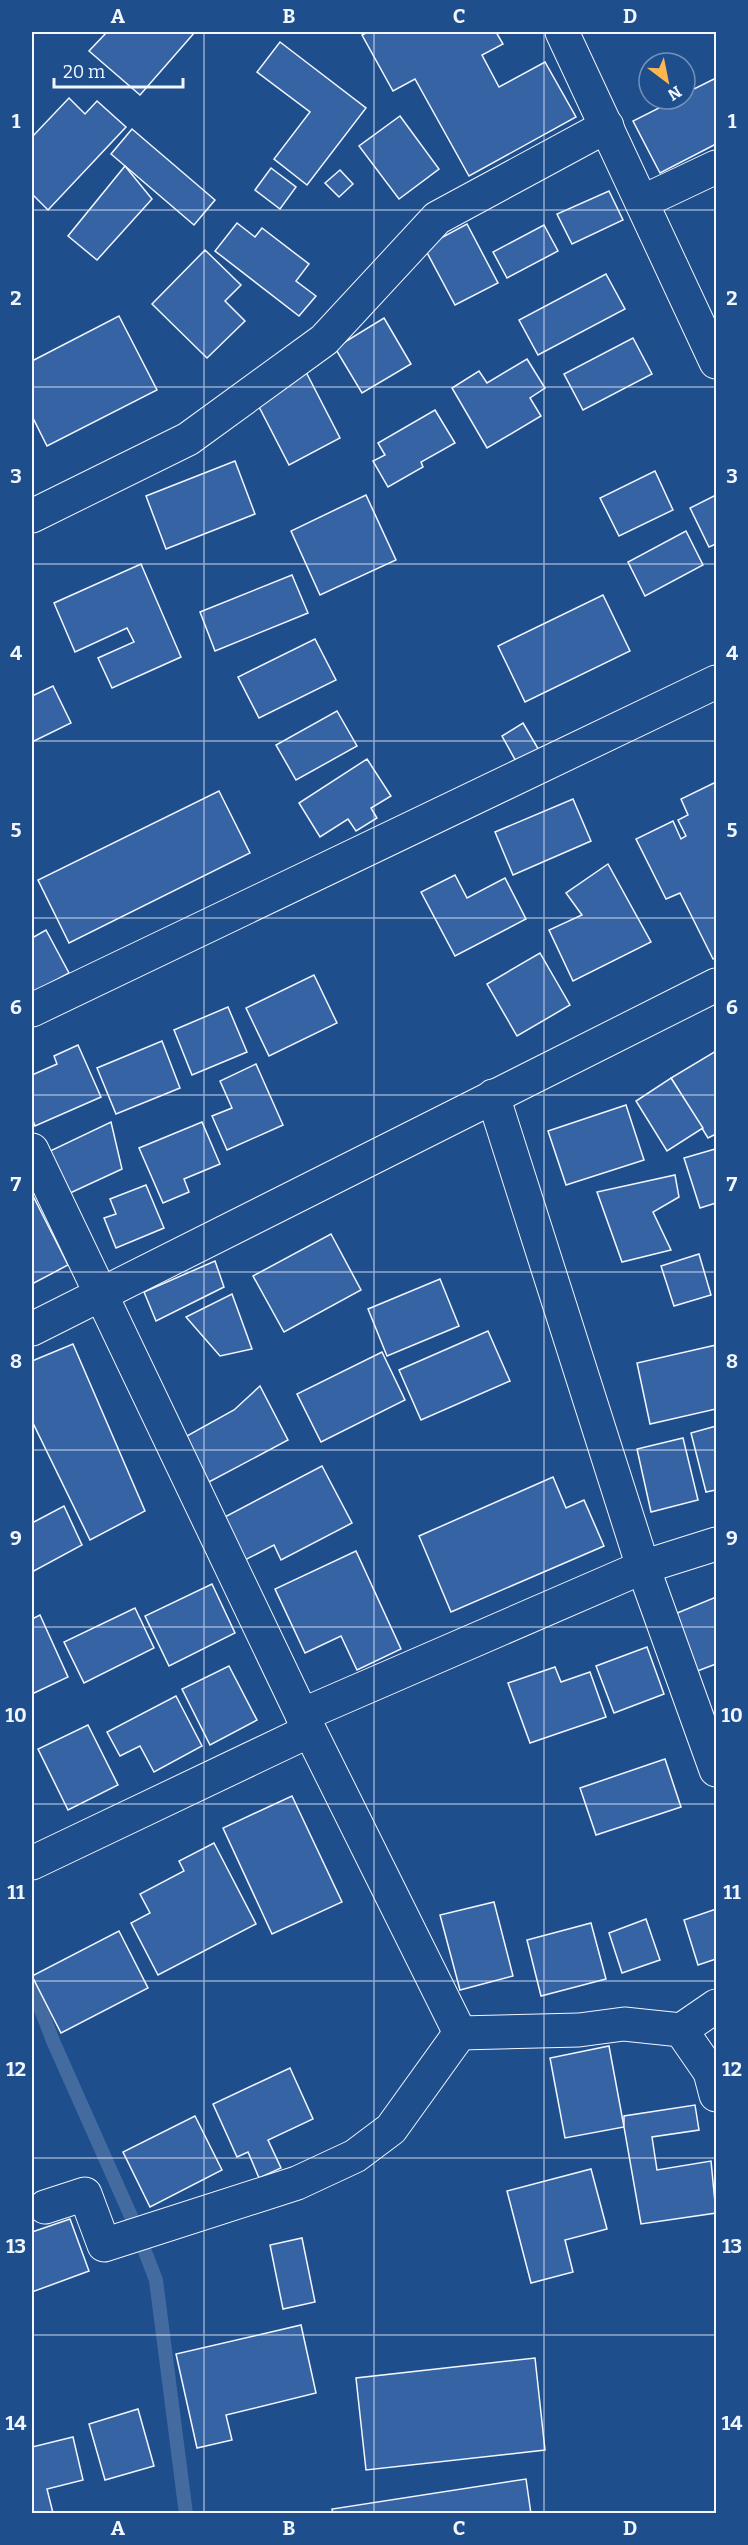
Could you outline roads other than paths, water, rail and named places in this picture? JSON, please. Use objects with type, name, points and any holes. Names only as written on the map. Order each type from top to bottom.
[{"type":"street","points":[[562,32],[717,362]]},
{"type":"street","points":[[32,516],[188,438],[324,340],[437,218],[607,126]]},
{"type":"street","points":[[642,202],[717,167]]},
{"type":"street","points":[[32,1010],[717,682]]},
{"type":"street","points":[[32,1329],[717,985]]},
{"type":"street","points":[[493,1096],[643,1567],[717,1770]]},
{"type":"street","points":[[32,1150],[305,1723],[460,2033]]},
{"type":"street","points":[[32,1863],[305,1723],[643,1567],[717,1544]]},
{"type":"street","points":[[460,2033],[579,2030],[624,2024],[681,2030],[717,2006]]},
{"type":"street","points":[[681,2030],[710,2072],[717,2095]]},
{"type":"street","points":[[45,2207],[85,2194],[104,2245],[297,2183],[355,2156],[391,2129],[460,2033]]},
{"type":"waterway","points":[[32,1986],[53,2041],[134,2223],[156,2280],[186,2514]]}]
